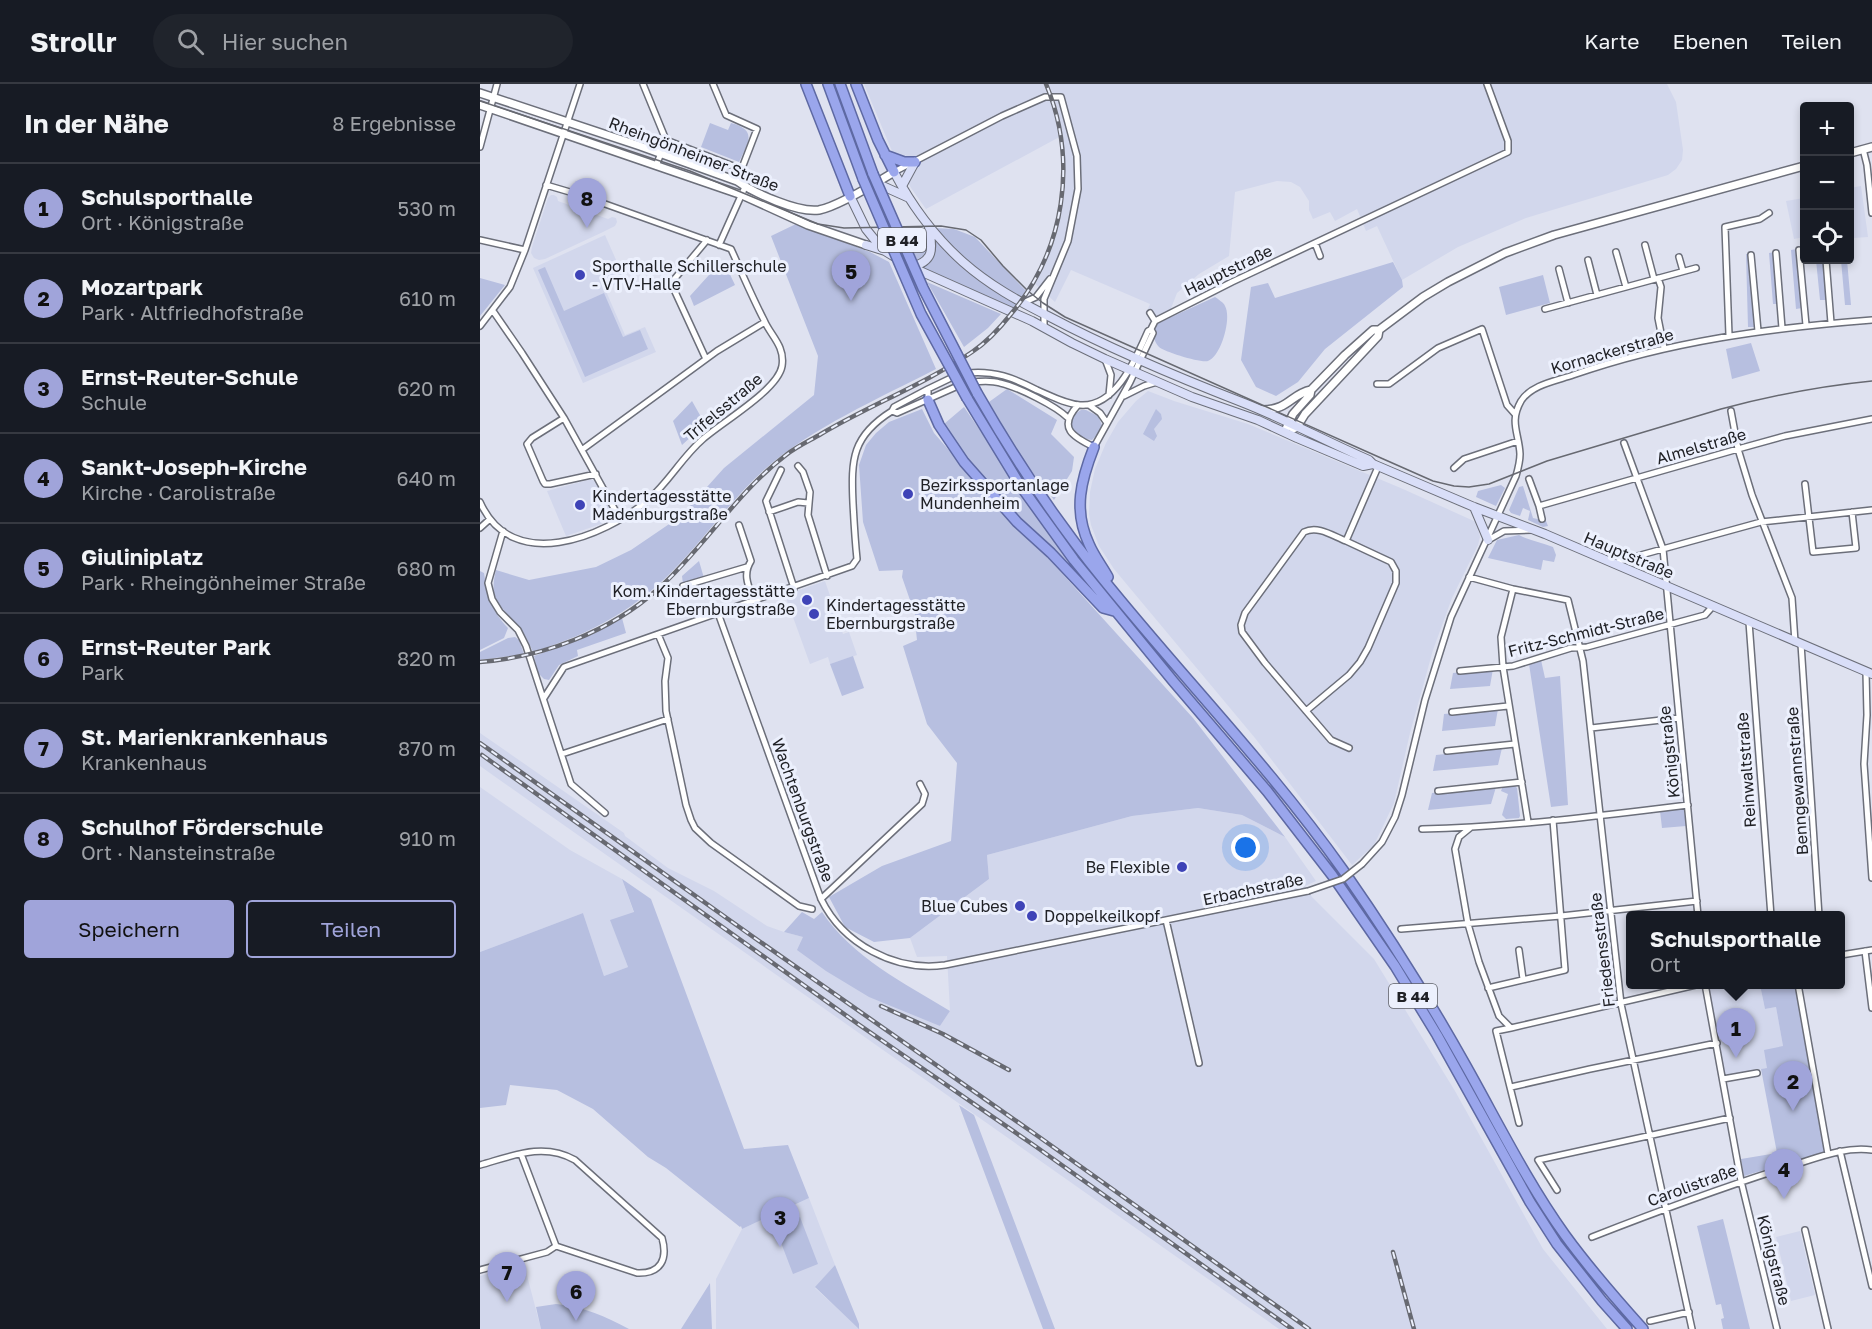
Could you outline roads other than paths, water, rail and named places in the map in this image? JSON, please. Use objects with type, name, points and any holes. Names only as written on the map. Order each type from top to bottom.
[{"type":"highway","points":[[806,84],[850,196]]},
{"type":"highway","name":"B 44","points":[[828,84],[863,179],[921,314],[966,398],[1035,507],[1114,611],[1267,791],[1326,866],[1395,966],[1437,1035],[1535,1210],[1557,1244],[1627,1329]]},
{"type":"highway","name":"B 44","points":[[840,84],[874,178],[923,288],[977,393],[1018,461],[1048,505],[1119,598],[1296,808],[1343,869],[1409,969],[1538,1194],[1578,1252],[1643,1329]]},
{"type":"highway","points":[[856,84],[894,172]]},
{"type":"highway","points":[[885,155],[904,162],[915,162]]},
{"type":"highway","points":[[928,400],[947,438],[978,478],[1017,522],[1058,560],[1103,608],[1114,611]]},
{"type":"highway","points":[[1094,447],[1082,481],[1080,504],[1082,521],[1088,542],[1119,598]]},
{"type":"main road","points":[[902,186],[915,162]]},
{"type":"main road","name":"Hauptstraße","points":[[894,172],[908,197],[929,226],[964,263],[999,289],[1091,339],[1260,410],[1286,427],[1297,438],[1363,466],[1376,466]]},
{"type":"main road","points":[[874,178],[908,197]]},
{"type":"main road","points":[[850,196],[866,229],[885,251]]},
{"type":"main road","points":[[911,267],[927,260],[931,252],[929,226]]},
{"type":"main road","points":[[866,245],[885,251],[911,267],[1044,327],[1132,371]]},
{"type":"main road","name":"Hauptstraße","points":[[1132,371],[1192,398],[1286,427],[1297,428],[1369,460],[1376,466],[1534,530],[1869,673]]},
{"type":"main road","points":[[1474,507],[1488,540]]},
{"type":"street","points":[[480,147],[497,84]]},
{"type":"street","points":[[480,326],[510,287],[525,250],[580,84]]},
{"type":"street","points":[[643,84],[666,140],[656,166]]},
{"type":"street","points":[[713,84],[726,115],[757,129],[737,181]]},
{"type":"street","name":"Hauptstraße","points":[[1155,321],[1232,282],[1508,152],[1508,141],[1487,84]]},
{"type":"street","name":"Rheingönheimer Straße","points":[[480,93],[737,181],[745,187],[797,209],[830,207],[850,196],[874,178],[894,172]]},
{"type":"street","points":[[894,172],[1044,97],[1061,97],[1077,156],[1078,189],[1068,241],[1044,299],[1044,327]]},
{"type":"street","name":"Rheingönheimer Straße","points":[[480,105],[742,195],[808,225],[866,245]]},
{"type":"street","name":"Rheingönheimer Straße","points":[[666,140],[741,169]]},
{"type":"street","points":[[1854,152],[1872,147]]},
{"type":"street","points":[[1863,149],[1872,213]]},
{"type":"street","points":[[1286,427],[1296,410],[1310,395],[1311,390],[1373,330],[1379,330],[1423,297],[1474,268],[1505,253],[1554,235],[1800,167]]},
{"type":"street","points":[[546,185],[719,244],[745,187]]},
{"type":"street","points":[[1729,335],[1725,227],[1760,219],[1769,213]]},
{"type":"street","points":[[480,240],[525,250]]},
{"type":"street","points":[[706,359],[671,283],[707,240]]},
{"type":"street","points":[[1315,243],[1320,256]]},
{"type":"street","name":"Trifelsstraße","points":[[480,502],[490,519],[503,531],[527,542],[546,544],[570,540],[620,519],[648,500],[704,438],[771,386],[782,364],[780,347],[765,322],[731,249],[719,244]]},
{"type":"street","points":[[1645,245],[1656,279],[1661,287],[1658,318],[1664,348]]},
{"type":"street","points":[[1799,250],[1806,325]]},
{"type":"street","points":[[1616,252],[1626,287]]},
{"type":"street","points":[[1776,253],[1782,328]]},
{"type":"street","points":[[1751,255],[1758,332]]},
{"type":"street","points":[[1679,257],[1683,271]]},
{"type":"street","points":[[1588,260],[1597,295]]},
{"type":"street","points":[[1826,264],[1831,323]]},
{"type":"street","points":[[1545,309],[1696,268]]},
{"type":"street","points":[[1559,269],[1568,303]]},
{"type":"street","points":[[1023,303],[1036,297],[1054,273]]},
{"type":"street","points":[[493,311],[583,449],[620,519]]},
{"type":"street","points":[[1078,405],[1068,418],[1069,430],[1074,437],[1094,447],[1122,397],[1148,332],[1152,330],[1155,321],[1150,313]]},
{"type":"street","name":"Kornackerstraße","points":[[1515,414],[1522,399],[1537,387],[1599,365],[1664,348],[1729,335],[1806,325],[1872,320]]},
{"type":"street","points":[[583,449],[706,359],[765,322]]},
{"type":"street","points":[[1377,384],[1389,384],[1438,348],[1482,329],[1507,405],[1515,414],[1520,453],[1518,473],[1498,517]]},
{"type":"street","points":[[1297,428],[1305,414],[1378,336],[1379,330]]},
{"type":"street","points":[[1105,359],[1111,375],[1109,395]]},
{"type":"street","points":[[544,698],[564,667],[852,566],[856,559],[851,473],[854,459],[861,440],[868,430],[894,407],[958,375],[988,372],[1015,378],[1058,400],[1089,405],[1109,395],[1132,371]]},
{"type":"street","points":[[892,411],[897,412],[952,388],[984,381],[1011,386],[1060,411],[1068,418]]},
{"type":"street","points":[[1122,397],[1157,382]]},
{"type":"street","points":[[928,389],[928,400]]},
{"type":"street","points":[[1260,410],[1275,410],[1290,403],[1305,391],[1311,390]]},
{"type":"street","points":[[1089,405],[1100,413],[1107,423]]},
{"type":"street","name":"Benngewannstraße","points":[[1731,411],[1738,448],[1761,522],[1792,598],[1798,643],[1819,911]]},
{"type":"street","points":[[564,418],[532,438],[527,444],[543,481],[545,484],[550,484],[596,474]]},
{"type":"street","name":"Almelstraße","points":[[1539,506],[1738,448],[1872,419]]},
{"type":"street","points":[[1454,468],[1464,459],[1518,441]]},
{"type":"street","name":"Königstraße","points":[[1624,443],[1663,549],[1698,911]]},
{"type":"street","points":[[798,466],[803,472],[810,492],[808,516],[827,576]]},
{"type":"street","points":[[1346,541],[1376,466]]},
{"type":"street","points":[[781,470],[766,501],[794,588]]},
{"type":"street","points":[[1529,478],[1542,519]]},
{"type":"street","points":[[1805,484],[1813,552],[1856,548],[1852,512]]},
{"type":"street","points":[[769,512],[798,502],[808,503]]},
{"type":"street","points":[[1617,565],[1619,561],[1761,522],[1872,510]]},
{"type":"street","name":"Erbachstraße","points":[[821,899],[833,921],[855,940],[891,960],[919,966],[945,965],[1308,891],[1343,879],[1362,864],[1382,842],[1390,829],[1399,807],[1416,733],[1451,617],[1498,517]]},
{"type":"street","points":[[480,528],[490,519]]},
{"type":"street","points":[[739,525],[751,561],[745,576],[754,601]]},
{"type":"street","points":[[1306,711],[1349,675],[1360,662],[1396,583],[1396,571],[1391,562],[1317,530],[1304,532],[1245,613],[1241,625],[1243,635],[1306,711],[1331,740],[1349,748]]},
{"type":"street","points":[[1488,540],[1504,531],[1534,530]]},
{"type":"street","points":[[503,531],[488,583],[492,598],[500,612],[518,630],[522,638],[571,784],[605,813]]},
{"type":"street","points":[[683,586],[747,567]]},
{"type":"street","points":[[1469,577],[1513,589],[1501,637],[1508,706],[1528,822]]},
{"type":"street","name":"Friedensstraße","points":[[1513,589],[1568,600],[1581,647],[1621,1004],[1692,1329]]},
{"type":"street","name":"Fritz-Schmidt-Straße","points":[[1460,671],[1513,666],[1572,648],[1705,615],[1713,606]]},
{"type":"street","name":"Wachtenburgstraße","points":[[718,613],[821,899],[922,804],[925,794],[920,784]]},
{"type":"street","name":"Reinwaltstraße","points":[[1749,622],[1771,911]]},
{"type":"street","points":[[658,634],[668,658],[665,702],[668,719],[686,805],[695,828],[711,843],[799,906],[812,909]]},
{"type":"street","points":[[1869,673],[1864,764],[1872,878]]},
{"type":"street","points":[[1452,712],[1508,706]]},
{"type":"street","points":[[1591,728],[1679,718]]},
{"type":"street","points":[[562,754],[668,719]]},
{"type":"street","points":[[1447,751],[1515,744]]},
{"type":"street","points":[[1438,790],[1522,782]]},
{"type":"street","points":[[1422,829],[1470,828],[1688,805]]},
{"type":"street","points":[[1488,988],[1565,970],[1554,820]]},
{"type":"street","points":[[1470,828],[1459,837],[1455,849],[1468,924],[1499,1016],[1511,1028]]},
{"type":"street","points":[[1401,929],[1561,916],[1697,901]]},
{"type":"street","points":[[1166,920],[1199,1063]]},
{"type":"street","points":[[1520,950],[1523,979]]},
{"type":"street","points":[[1845,954],[1872,950]]},
{"type":"street","points":[[1865,951],[1872,1008]]},
{"type":"street","points":[[1520,1124],[1496,1031],[1680,989]]},
{"type":"street","name":"Königstraße","points":[[1707,989],[1741,1181],[1777,1329]]},
{"type":"street","points":[[1799,989],[1828,1155]]},
{"type":"street","points":[[1511,1087],[1716,1043]]},
{"type":"street","points":[[1723,1079],[1757,1073]]},
{"type":"street","points":[[1557,1190],[1538,1160],[1730,1118]]},
{"type":"street","name":"Carolistraße","points":[[1592,1237],[1741,1181],[1840,1151],[1857,1148],[1872,1150]]},
{"type":"street","points":[[480,1165],[521,1154],[549,1150],[562,1153],[575,1160],[662,1238],[665,1248],[664,1257],[656,1270],[647,1274],[626,1270],[556,1246]]},
{"type":"street","points":[[1840,1151],[1872,1286]]},
{"type":"street","points":[[521,1154],[556,1246]]},
{"type":"street","points":[[1804,1230],[1828,1329]]},
{"type":"street","points":[[480,1270],[547,1252],[556,1246]]},
{"type":"street","points":[[1650,1321],[1689,1312]]},
{"type":"tram line","points":[[480,101],[690,171],[818,224],[844,228],[941,226],[966,230],[981,240],[1028,291],[1065,317],[1433,481],[1454,486],[1469,487],[1489,484],[1547,461],[1739,404],[1815,389],[1872,381]]},
{"type":"railway","points":[[480,662],[528,655],[551,648],[575,640],[619,618],[658,589],[675,573],[751,486],[786,455],[840,423],[954,364],[978,348],[993,334],[1029,289],[1044,262],[1061,204],[1062,143],[1056,113],[1046,84]]},
{"type":"railway","points":[[480,743],[1309,1329]]},
{"type":"railway","points":[[482,755],[858,1024],[1035,1146],[1292,1329]]},
{"type":"railway","points":[[881,1006],[943,1034],[1009,1070]]},
{"type":"railway","points":[[1393,1252],[1414,1329]]},
{"type":"place","name":"Schulhof Förderschule","points":[[587,228]]},
{"type":"place","name":"Sporthalle Schillerschule - VTV-Halle","points":[[580,275]]},
{"type":"place","name":"Giuliniplatz","points":[[851,301]]},
{"type":"place","name":"Bezirkssportanlage Mundenheim","points":[[908,494]]},
{"type":"place","name":"Kindertagesstätte Madenburgstraße","points":[[580,505]]},
{"type":"place","name":"Kom. Kindertagesstätte Ebernburgstraße","points":[[807,600]]},
{"type":"place","name":"Kindertagesstätte Ebernburgstraße","points":[[814,614]]},
{"type":"place","name":"Be Flexible","points":[[1182,867]]},
{"type":"place","name":"Blue Cubes","points":[[1020,906]]},
{"type":"place","name":"Doppelkeilkopf","points":[[1032,916]]},
{"type":"place","name":"Schulsporthalle","points":[[1736,1058]]},
{"type":"place","name":"Mozartpark","points":[[1793,1111]]},
{"type":"place","name":"Sankt-Joseph-Kirche","points":[[1784,1199]]},
{"type":"place","name":"Ernst-Reuter-Schule","points":[[780,1247]]},
{"type":"place","name":"St. Marienkrankenhaus","points":[[507,1302]]},
{"type":"place","name":"Ernst-Reuter Park","points":[[576,1321]]}]
